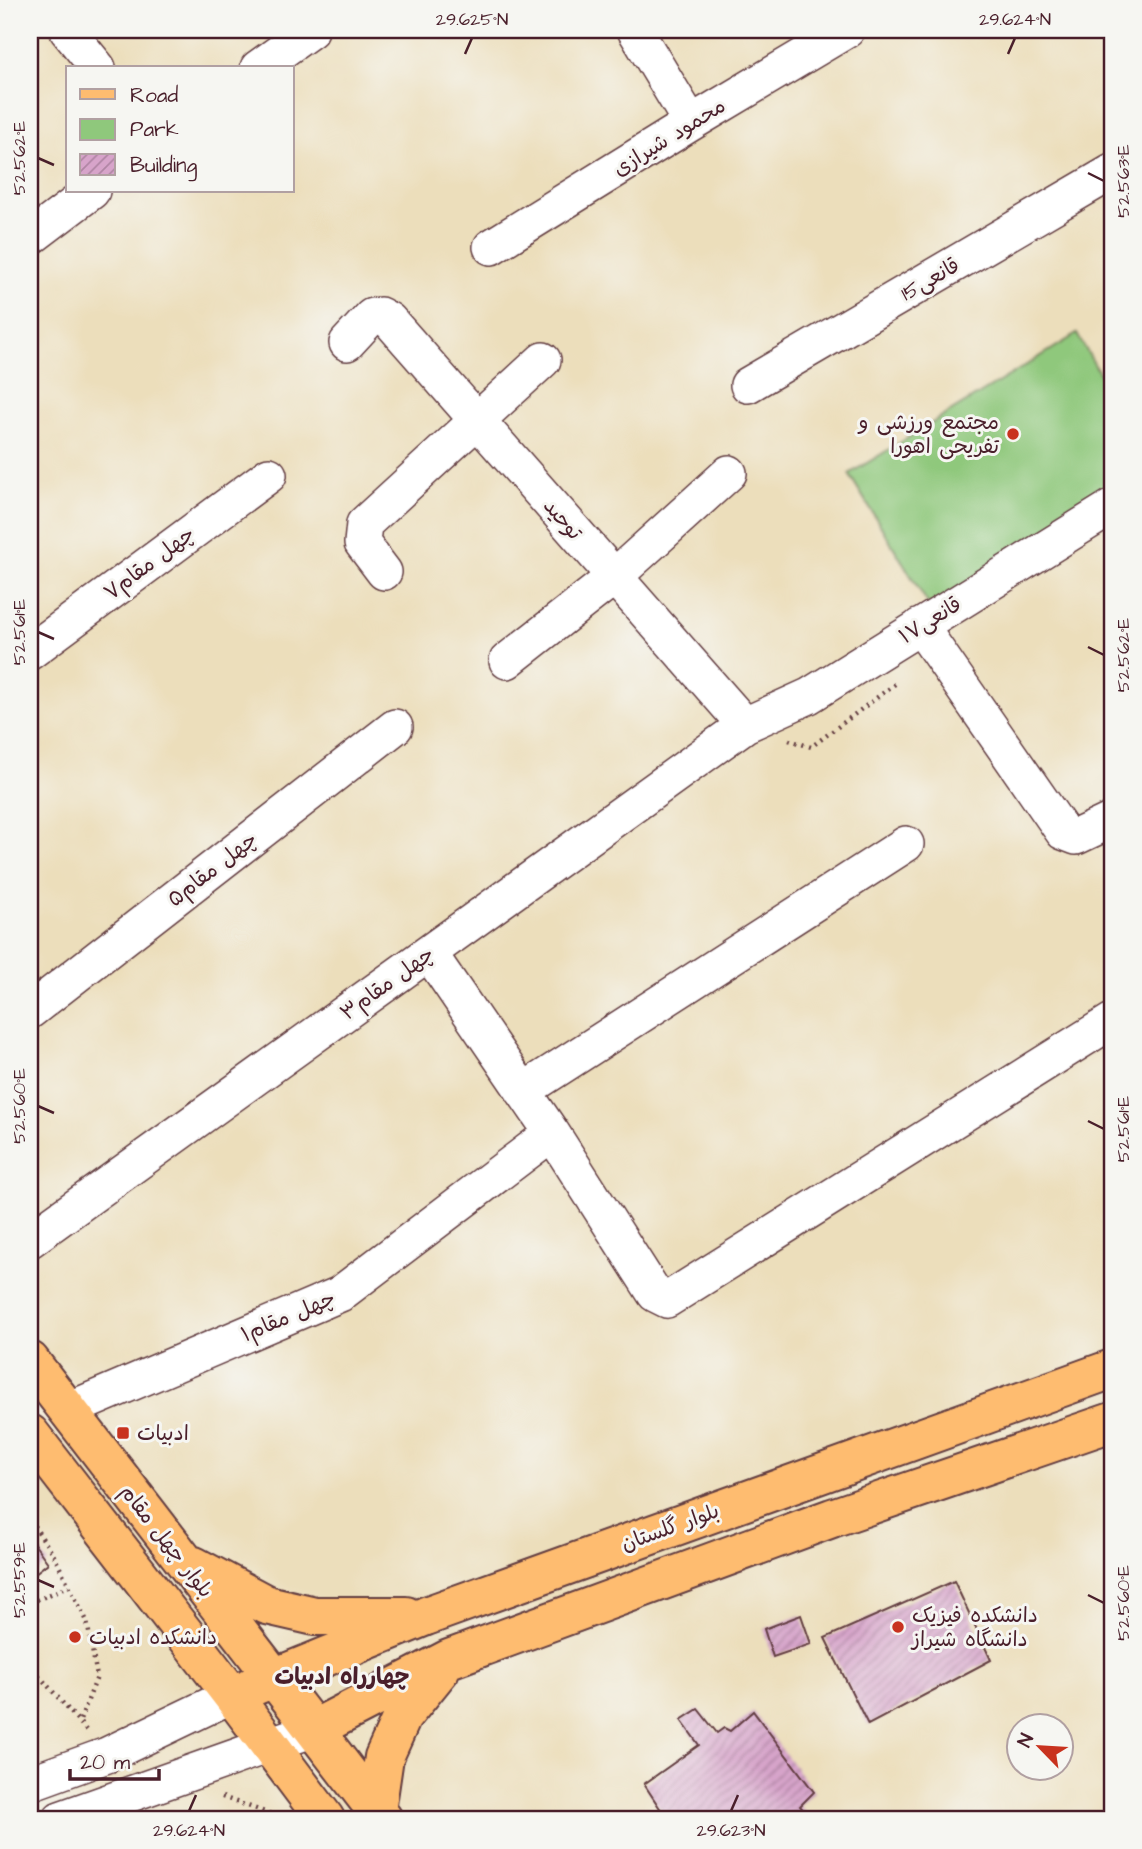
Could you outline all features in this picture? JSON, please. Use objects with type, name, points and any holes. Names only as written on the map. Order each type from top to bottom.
[{"type":"main road","name":"بلوار چهل مقام","points":[[30,1361],[379,1815]]},
{"type":"main road","name":"بلوار گلستان","points":[[232,1695],[426,1616],[1112,1369]]},
{"type":"main road","points":[[314,1728],[449,1659],[832,1518],[1112,1422]]},
{"type":"main road","name":"بلوار چهل مقام","points":[[30,1434],[325,1819]]},
{"type":"main road","points":[[71,1487],[107,1462]]},
{"type":"main road","points":[[815,1474],[832,1518]]},
{"type":"main road","points":[[182,1560],[267,1605],[315,1616],[426,1616]]},
{"type":"main road","points":[[379,1815],[384,1757],[402,1717],[449,1659]]},
{"type":"street","points":[[67,30],[96,66]]},
{"type":"street","points":[[261,66],[312,30]]},
{"type":"street","points":[[635,30],[691,123]]},
{"type":"street","name":"محمود شیرازی","points":[[491,247],[847,30]]},
{"type":"street","name":"15قانعی","points":[[748,385],[1112,172]]},
{"type":"street","points":[[30,238],[91,192]]},
{"type":"street","name":"توحید","points":[[347,343],[372,316],[380,315],[389,320],[745,725]]},
{"type":"street","points":[[384,572],[362,543],[364,524],[543,360]]},
{"type":"street","points":[[507,661],[614,577],[729,473]]},
{"type":"street","name":"چهل مقام۷","points":[[30,652],[268,475]]},
{"type":"street","name":"۱۷قانعی","points":[[745,725],[809,696],[1112,507]]},
{"type":"street","points":[[920,626],[1063,832],[1076,838],[1112,820]]},
{"type":"street","name":"چهل مقام۳","points":[[30,1240],[745,725]]},
{"type":"street","name":"چهل مقام۵","points":[[30,1011],[395,727]]},
{"type":"street","points":[[523,1091],[906,844]]},
{"type":"street","points":[[429,953],[552,1133],[655,1294],[667,1300],[1112,1021]]},
{"type":"street","name":"چهل مقام۱","points":[[68,1410],[341,1294],[552,1133]]},
{"type":"street","points":[[30,1783],[107,1755],[232,1695]]},
{"type":"street","points":[[60,1819],[314,1728]]},
{"type":"path","points":[[30,1520],[53,1554],[87,1621],[97,1677],[79,1723]]},
{"type":"path","points":[[30,1603],[69,1586]]},
{"type":"path","points":[[30,1665],[107,1755]]},
{"type":"path","points":[[219,1796],[286,1819]]},
{"type":"green space","name":"مجتمع ورزشی و تفریحی اهورا","points":[[1077,334],[1112,395],[1112,498],[933,612],[849,474]]},
{"type":"building","points":[[30,1538],[48,1563],[30,1577]]},
{"type":"building","points":[[954,1581],[991,1660],[868,1725],[825,1638]]},
{"type":"building","points":[[801,1615],[811,1644],[773,1657],[764,1629]]},
{"type":"building","points":[[698,1709],[717,1733],[724,1728],[730,1731],[753,1711],[814,1792],[800,1806],[811,1819],[667,1819],[644,1784],[699,1745],[681,1720]]},
{"type":"place","name":"مجتمع ورزشی و تفریحی اهورا","points":[[1013,434]]},
{"type":"place","name":"ادبیات","points":[[123,1433]]},
{"type":"place","name":"دانشکده فیزیک دانشگاه شیراز","points":[[898,1627]]},
{"type":"place","name":"دانشکده ادبیات","points":[[75,1637]]},
{"type":"district","name":"چهارراه ادبیات","points":[[342,1676]]}]
